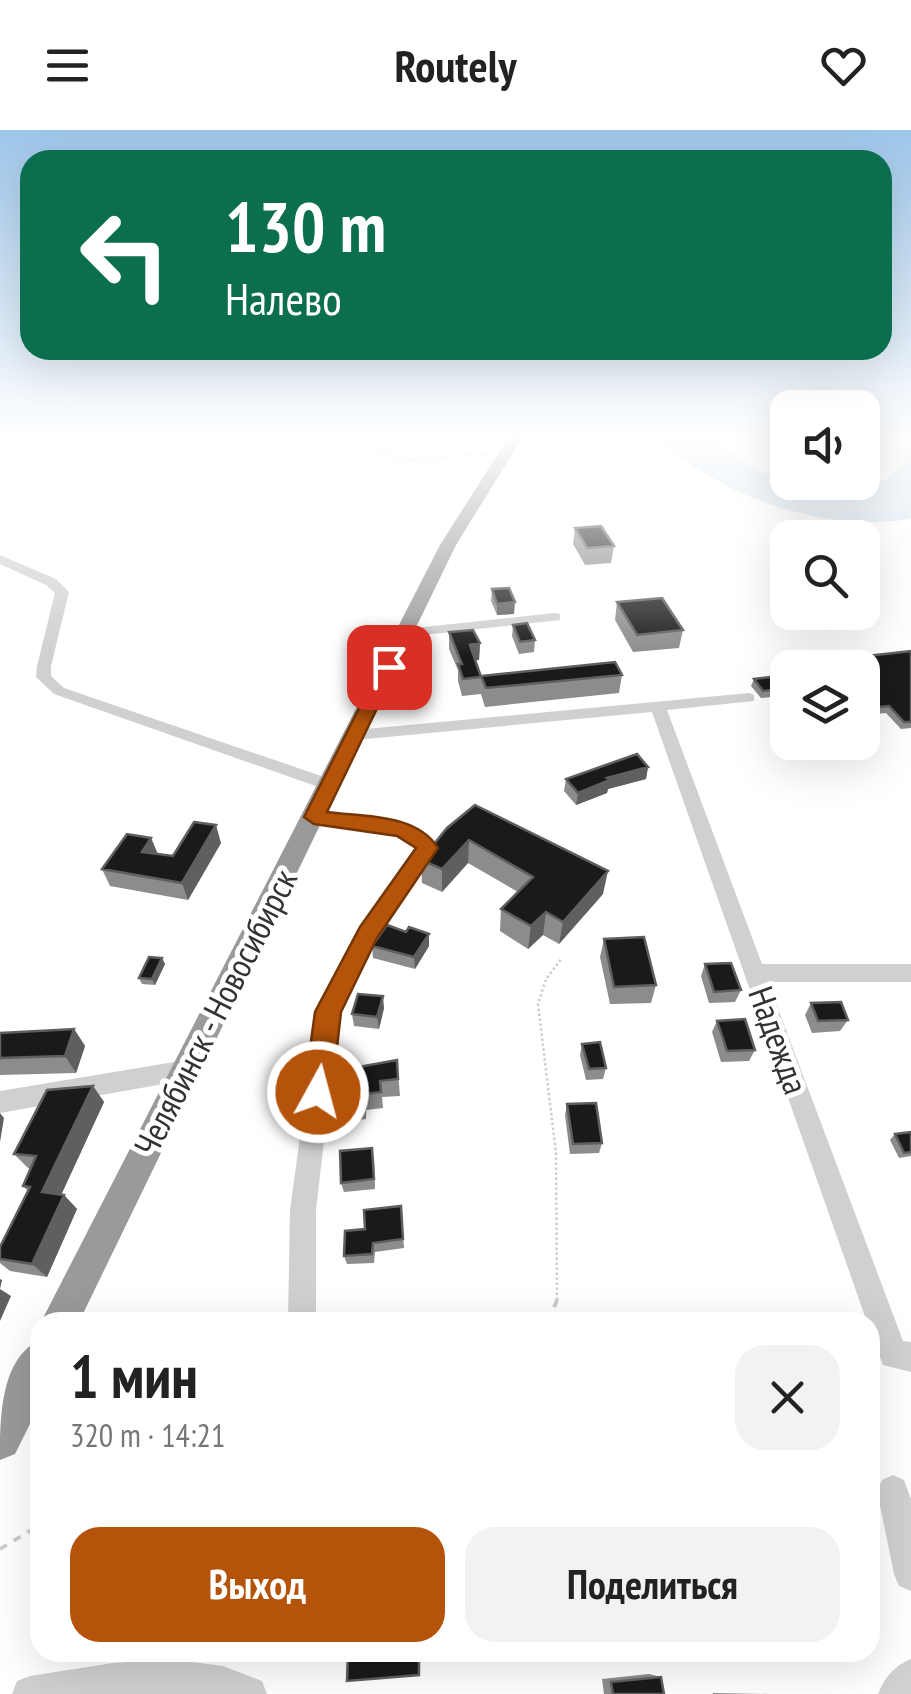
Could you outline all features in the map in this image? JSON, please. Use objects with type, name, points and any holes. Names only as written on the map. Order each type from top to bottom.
[{"type":"highway","name":"Челябинск - Новосибирск","points":[[64,1312],[448,545],[469,511]]},
{"type":"highway","points":[[0,1439],[30,1380]]},
{"type":"street","points":[[0,559],[51,582],[62,592],[44,666],[44,677],[59,691],[330,785]]},
{"type":"street","points":[[406,633],[555,617]]},
{"type":"street","points":[[355,735],[749,698]]},
{"type":"street","name":"Надежда","points":[[658,708],[877,1312]]},
{"type":"street","points":[[302,1312],[303,1210],[328,1012],[368,933],[427,848],[420,838],[402,829],[314,817]]},
{"type":"street","points":[[754,973],[911,973]]},
{"type":"street","points":[[0,1102],[186,1070]]},
{"type":"street","name":"Надежда","points":[[880,1320],[893,1356],[911,1356]]},
{"type":"street","points":[[893,1491],[911,1574]]},
{"type":"street","points":[[30,1694],[178,1676],[218,1680],[250,1694]]},
{"type":"street","points":[[896,1694],[911,1677]]},
{"type":"path","points":[[552,1312],[558,1296],[556,1153],[538,1004],[546,979],[562,958]]},
{"type":"path","points":[[0,1549],[30,1530]]},
{"type":"water","points":[[794,511],[911,511],[911,519],[838,520]]},
{"type":"building","points":[[601,526],[614,546],[587,548],[575,528]]},
{"type":"building","points":[[509,588],[515,602],[497,604],[492,589]]},
{"type":"building","points":[[662,598],[683,630],[637,635],[617,602]]},
{"type":"building","points":[[527,623],[535,640],[520,642],[513,625]]},
{"type":"building","points":[[473,630],[480,643],[470,645],[481,677],[463,679],[458,664],[462,664],[449,632]]},
{"type":"building","points":[[911,651],[911,722],[904,722],[889,706],[880,707],[880,655]]},
{"type":"building","points":[[615,662],[622,675],[486,688],[481,676]]},
{"type":"building","points":[[770,677],[770,690],[763,691],[754,679]]},
{"type":"building","points":[[637,754],[648,767],[607,778],[610,780],[578,793],[566,779]]},
{"type":"building","points":[[475,805],[608,871],[563,922],[546,912],[531,926],[501,909],[533,877],[469,840],[442,869],[421,860],[447,828]]},
{"type":"building","points":[[194,822],[216,825],[182,883],[102,869],[127,834],[151,838],[142,852],[173,856]]},
{"type":"building","points":[[387,925],[429,934],[414,957],[372,946]]},
{"type":"building","points":[[644,937],[656,985],[614,987],[604,939]]},
{"type":"building","points":[[149,957],[162,958],[152,979],[139,978]]},
{"type":"building","points":[[731,963],[741,990],[714,992],[705,964]]},
{"type":"building","points":[[358,994],[383,996],[377,1017],[352,1014]]},
{"type":"building","points":[[841,1002],[848,1020],[818,1021],[811,1003]]},
{"type":"building","points":[[745,1019],[755,1050],[727,1051],[717,1021]]},
{"type":"building","points":[[74,1029],[65,1056],[0,1058],[0,1033]]},
{"type":"building","points":[[600,1042],[606,1068],[589,1069],[582,1044]]},
{"type":"building","points":[[397,1060],[398,1079],[380,1081],[381,1092],[363,1094],[363,1103],[336,1106],[342,1070]]},
{"type":"building","points":[[93,1086],[42,1192],[64,1195],[32,1264],[0,1259],[0,1247],[30,1187],[23,1186],[36,1156],[14,1154],[47,1090]]},
{"type":"building","points":[[596,1103],[602,1143],[573,1144],[567,1104]]},
{"type":"building","points":[[911,1132],[911,1152],[904,1153],[895,1134]]},
{"type":"building","points":[[372,1148],[374,1179],[341,1183],[340,1151]]},
{"type":"building","points":[[401,1206],[403,1239],[373,1243],[372,1254],[344,1256],[345,1231],[365,1229],[364,1210]]},
{"type":"building","points":[[348,1662],[419,1662],[419,1675],[347,1681]]},
{"type":"building","points":[[661,1677],[664,1694],[613,1694],[611,1682]]},
{"type":"route","points":[[318,1092],[328,1012],[368,933],[426,854],[425,843],[412,832],[314,817],[389,667]]}]
